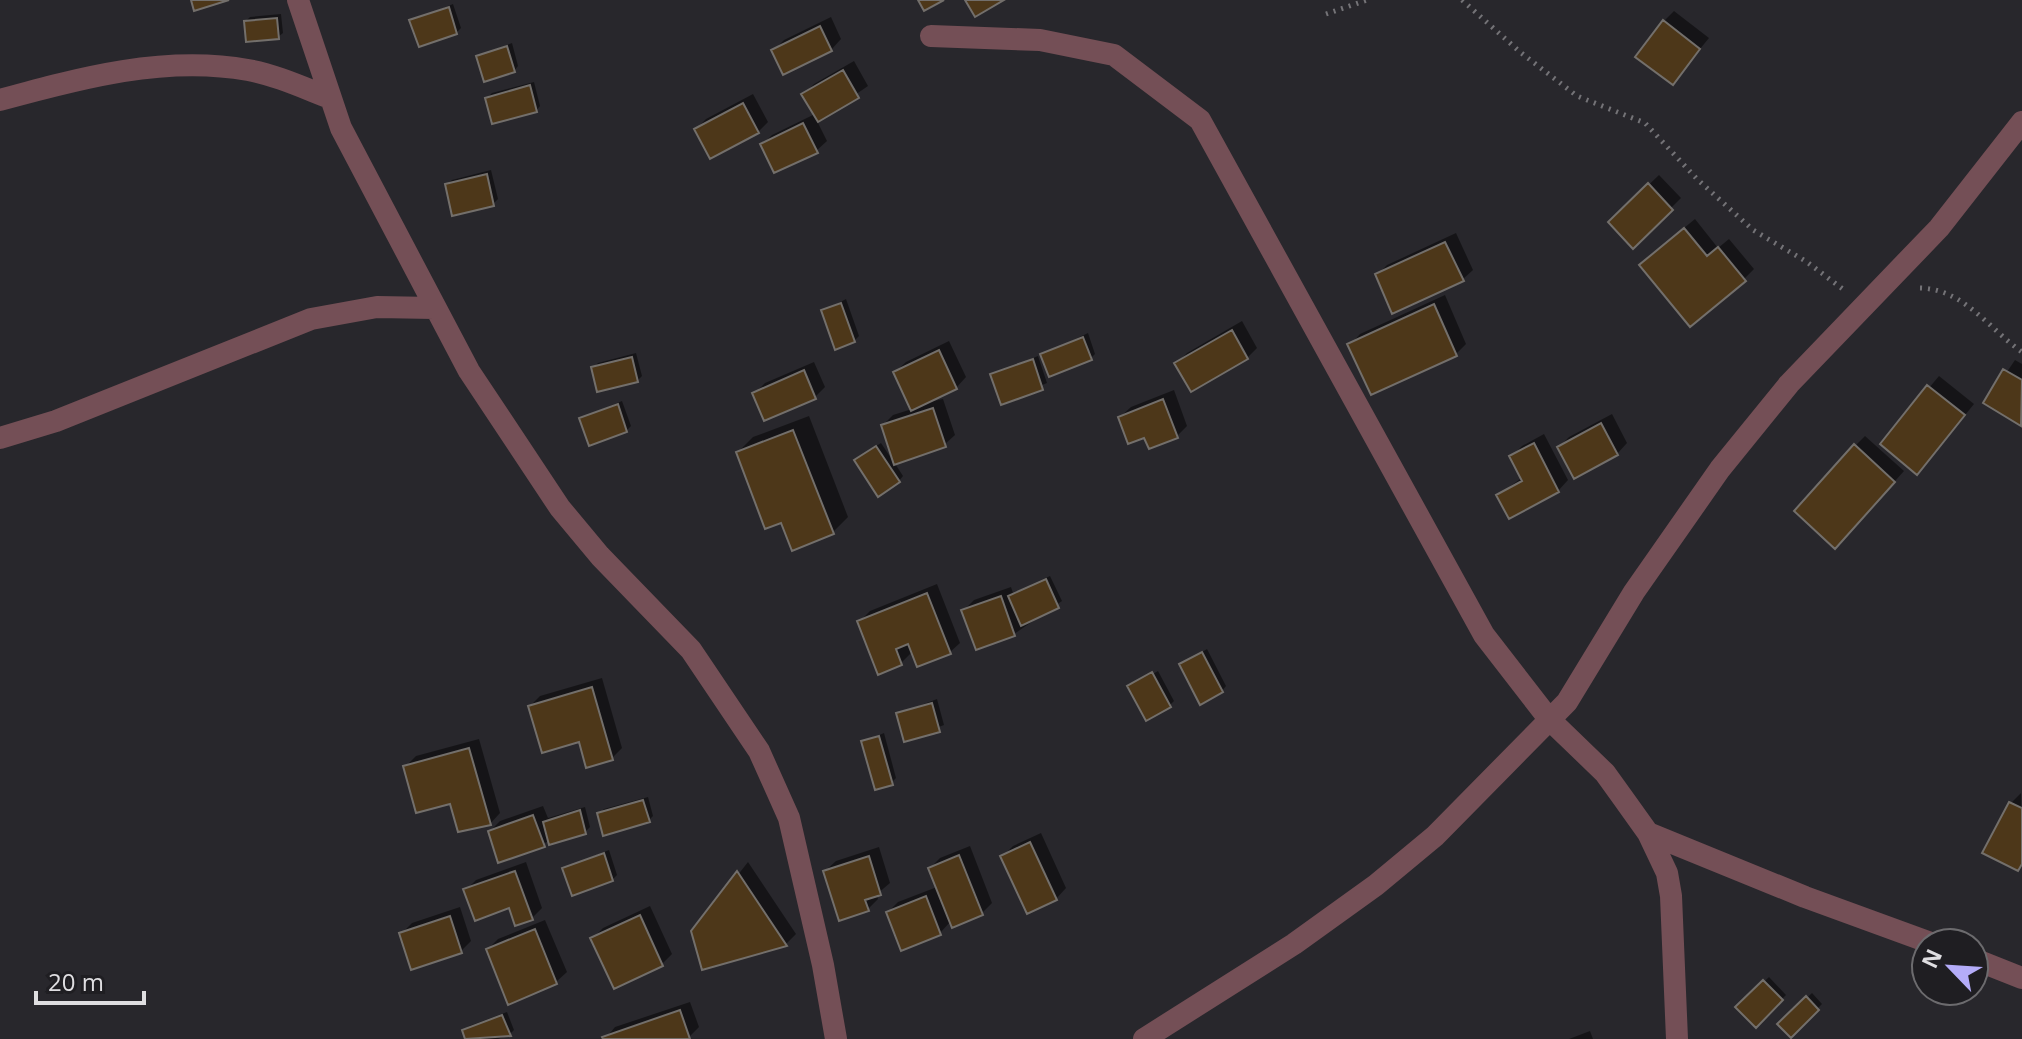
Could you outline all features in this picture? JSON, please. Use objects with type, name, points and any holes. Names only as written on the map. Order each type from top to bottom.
[{"type":"street","points":[[298,0],[330,98],[434,308],[476,383],[560,508],[609,567],[691,650],[759,751],[789,818],[823,965],[836,1039]]},
{"type":"street","points":[[931,36],[1040,40],[1114,55],[1200,120],[1484,635],[1549,719],[1605,773],[1648,833],[1667,873],[1671,896],[1677,1039]]},
{"type":"street","points":[[0,100],[59,83],[167,65],[250,70],[330,98]]},
{"type":"street","points":[[1144,1039],[1294,944],[1376,885],[1435,836],[1549,719],[1585,676],[1634,592],[1720,469],[1789,384],[1939,228],[2022,122]]},
{"type":"street","points":[[0,438],[56,421],[311,319],[377,307],[434,308]]},
{"type":"street","points":[[1648,833],[1805,897],[1910,935]]},
{"type":"street","points":[[1990,965],[2022,978]]},
{"type":"path","points":[[1326,14],[1367,0]]},
{"type":"path","points":[[1462,0],[1520,52],[1577,96],[1645,123],[1697,179],[1753,230],[1807,262],[1847,291],[1856,311]]},
{"type":"path","points":[[1875,295],[1910,288],[1943,292],[1992,324],[2022,352]]},
{"type":"building","points":[[191,0],[229,0],[194,11]]},
{"type":"building","points":[[918,0],[944,0],[924,11]]},
{"type":"building","points":[[965,0],[1004,0],[975,17]]},
{"type":"building","points":[[449,7],[457,34],[419,47],[409,20]]},
{"type":"building","points":[[277,18],[279,39],[246,42],[244,21]]},
{"type":"building","points":[[1663,20],[1700,49],[1673,85],[1635,57]]},
{"type":"building","points":[[820,26],[832,51],[783,75],[771,50]]},
{"type":"building","points":[[507,46],[515,72],[484,82],[476,56]]},
{"type":"building","points":[[843,70],[859,98],[818,122],[801,94]]},
{"type":"building","points":[[530,85],[537,112],[492,124],[485,98]]},
{"type":"building","points":[[743,103],[759,133],[710,159],[694,129]]},
{"type":"building","points":[[803,123],[818,153],[774,173],[760,144]]},
{"type":"building","points":[[487,174],[494,206],[452,216],[445,184]]},
{"type":"building","points":[[1648,183],[1673,210],[1633,249],[1608,222]]},
{"type":"building","points":[[1684,228],[1707,256],[1718,247],[1746,281],[1690,327],[1639,265]]},
{"type":"building","points":[[1445,242],[1464,281],[1392,314],[1375,274]]},
{"type":"building","points":[[841,303],[855,342],[835,350],[821,310]]},
{"type":"building","points":[[1434,304],[1457,356],[1371,395],[1347,344]]},
{"type":"building","points":[[1232,330],[1248,359],[1191,392],[1174,363]]},
{"type":"building","points":[[1083,337],[1092,360],[1049,377],[1040,354]]},
{"type":"building","points":[[939,350],[957,389],[911,411],[893,372]]},
{"type":"building","points":[[632,357],[638,382],[597,392],[591,367]]},
{"type":"building","points":[[1033,359],[1043,390],[1001,405],[990,374]]},
{"type":"building","points":[[2003,369],[2022,380],[2021,426],[1983,403]]},
{"type":"building","points":[[804,370],[816,399],[764,421],[752,393]]},
{"type":"building","points":[[1927,385],[1965,415],[1917,475],[1880,444]]},
{"type":"building","points":[[1163,399],[1178,438],[1149,449],[1144,438],[1128,444],[1118,417]]},
{"type":"building","points":[[618,404],[627,432],[589,446],[579,418]]},
{"type":"building","points":[[933,408],[946,447],[894,465],[881,425]]},
{"type":"building","points":[[1601,423],[1618,455],[1574,479],[1557,447]]},
{"type":"building","points":[[793,430],[834,534],[792,551],[781,523],[765,529],[736,452]]},
{"type":"building","points":[[1534,443],[1559,492],[1509,519],[1496,495],[1522,481],[1509,456]]},
{"type":"building","points":[[1854,444],[1895,482],[1835,549],[1794,511]]},
{"type":"building","points":[[876,446],[900,482],[878,497],[854,460]]},
{"type":"building","points":[[1046,579],[1059,608],[1021,626],[1008,596]]},
{"type":"building","points":[[927,593],[951,654],[917,667],[908,644],[896,649],[902,665],[878,675],[857,621]]},
{"type":"building","points":[[1001,596],[1015,636],[976,650],[961,610]]},
{"type":"building","points":[[1202,652],[1223,692],[1200,705],[1179,664]]},
{"type":"building","points":[[1152,672],[1171,707],[1146,721],[1127,686]]},
{"type":"building","points":[[592,687],[613,760],[586,768],[579,742],[542,753],[528,706]]},
{"type":"building","points":[[932,703],[940,732],[904,742],[896,713]]},
{"type":"building","points":[[879,736],[893,785],[875,790],[861,741]]},
{"type":"building","points":[[469,748],[491,825],[458,832],[450,804],[416,813],[403,766]]},
{"type":"building","points":[[643,800],[650,822],[603,836],[597,813]]},
{"type":"building","points":[[2009,802],[2022,808],[2022,864],[2018,871],[1982,853]]},
{"type":"building","points":[[580,810],[586,834],[549,845],[543,822]]},
{"type":"building","points":[[533,815],[545,847],[498,863],[488,831]]},
{"type":"building","points":[[1030,842],[1057,900],[1027,914],[1000,856]]},
{"type":"building","points":[[604,853],[613,881],[572,896],[562,868]]},
{"type":"building","points":[[959,855],[983,915],[952,928],[928,868]]},
{"type":"building","points":[[869,856],[881,895],[865,900],[869,911],[839,921],[823,871]]},
{"type":"building","points":[[515,871],[533,920],[515,926],[509,908],[475,921],[463,889]]},
{"type":"building","points":[[737,871],[787,946],[702,970],[691,931]]},
{"type":"building","points":[[926,896],[941,935],[901,951],[886,912]]},
{"type":"building","points":[[640,915],[663,966],[614,989],[590,938]]},
{"type":"building","points":[[450,916],[462,953],[411,970],[399,933]]},
{"type":"building","points":[[535,929],[557,984],[508,1005],[486,949]]},
{"type":"building","points":[[1763,980],[1783,1000],[1756,1028],[1735,1007]]},
{"type":"building","points":[[1806,996],[1819,1010],[1791,1038],[1777,1024]]},
{"type":"building","points":[[680,1010],[690,1039],[602,1037]]},
{"type":"building","points":[[502,1015],[511,1036],[465,1039],[462,1030]]}]
